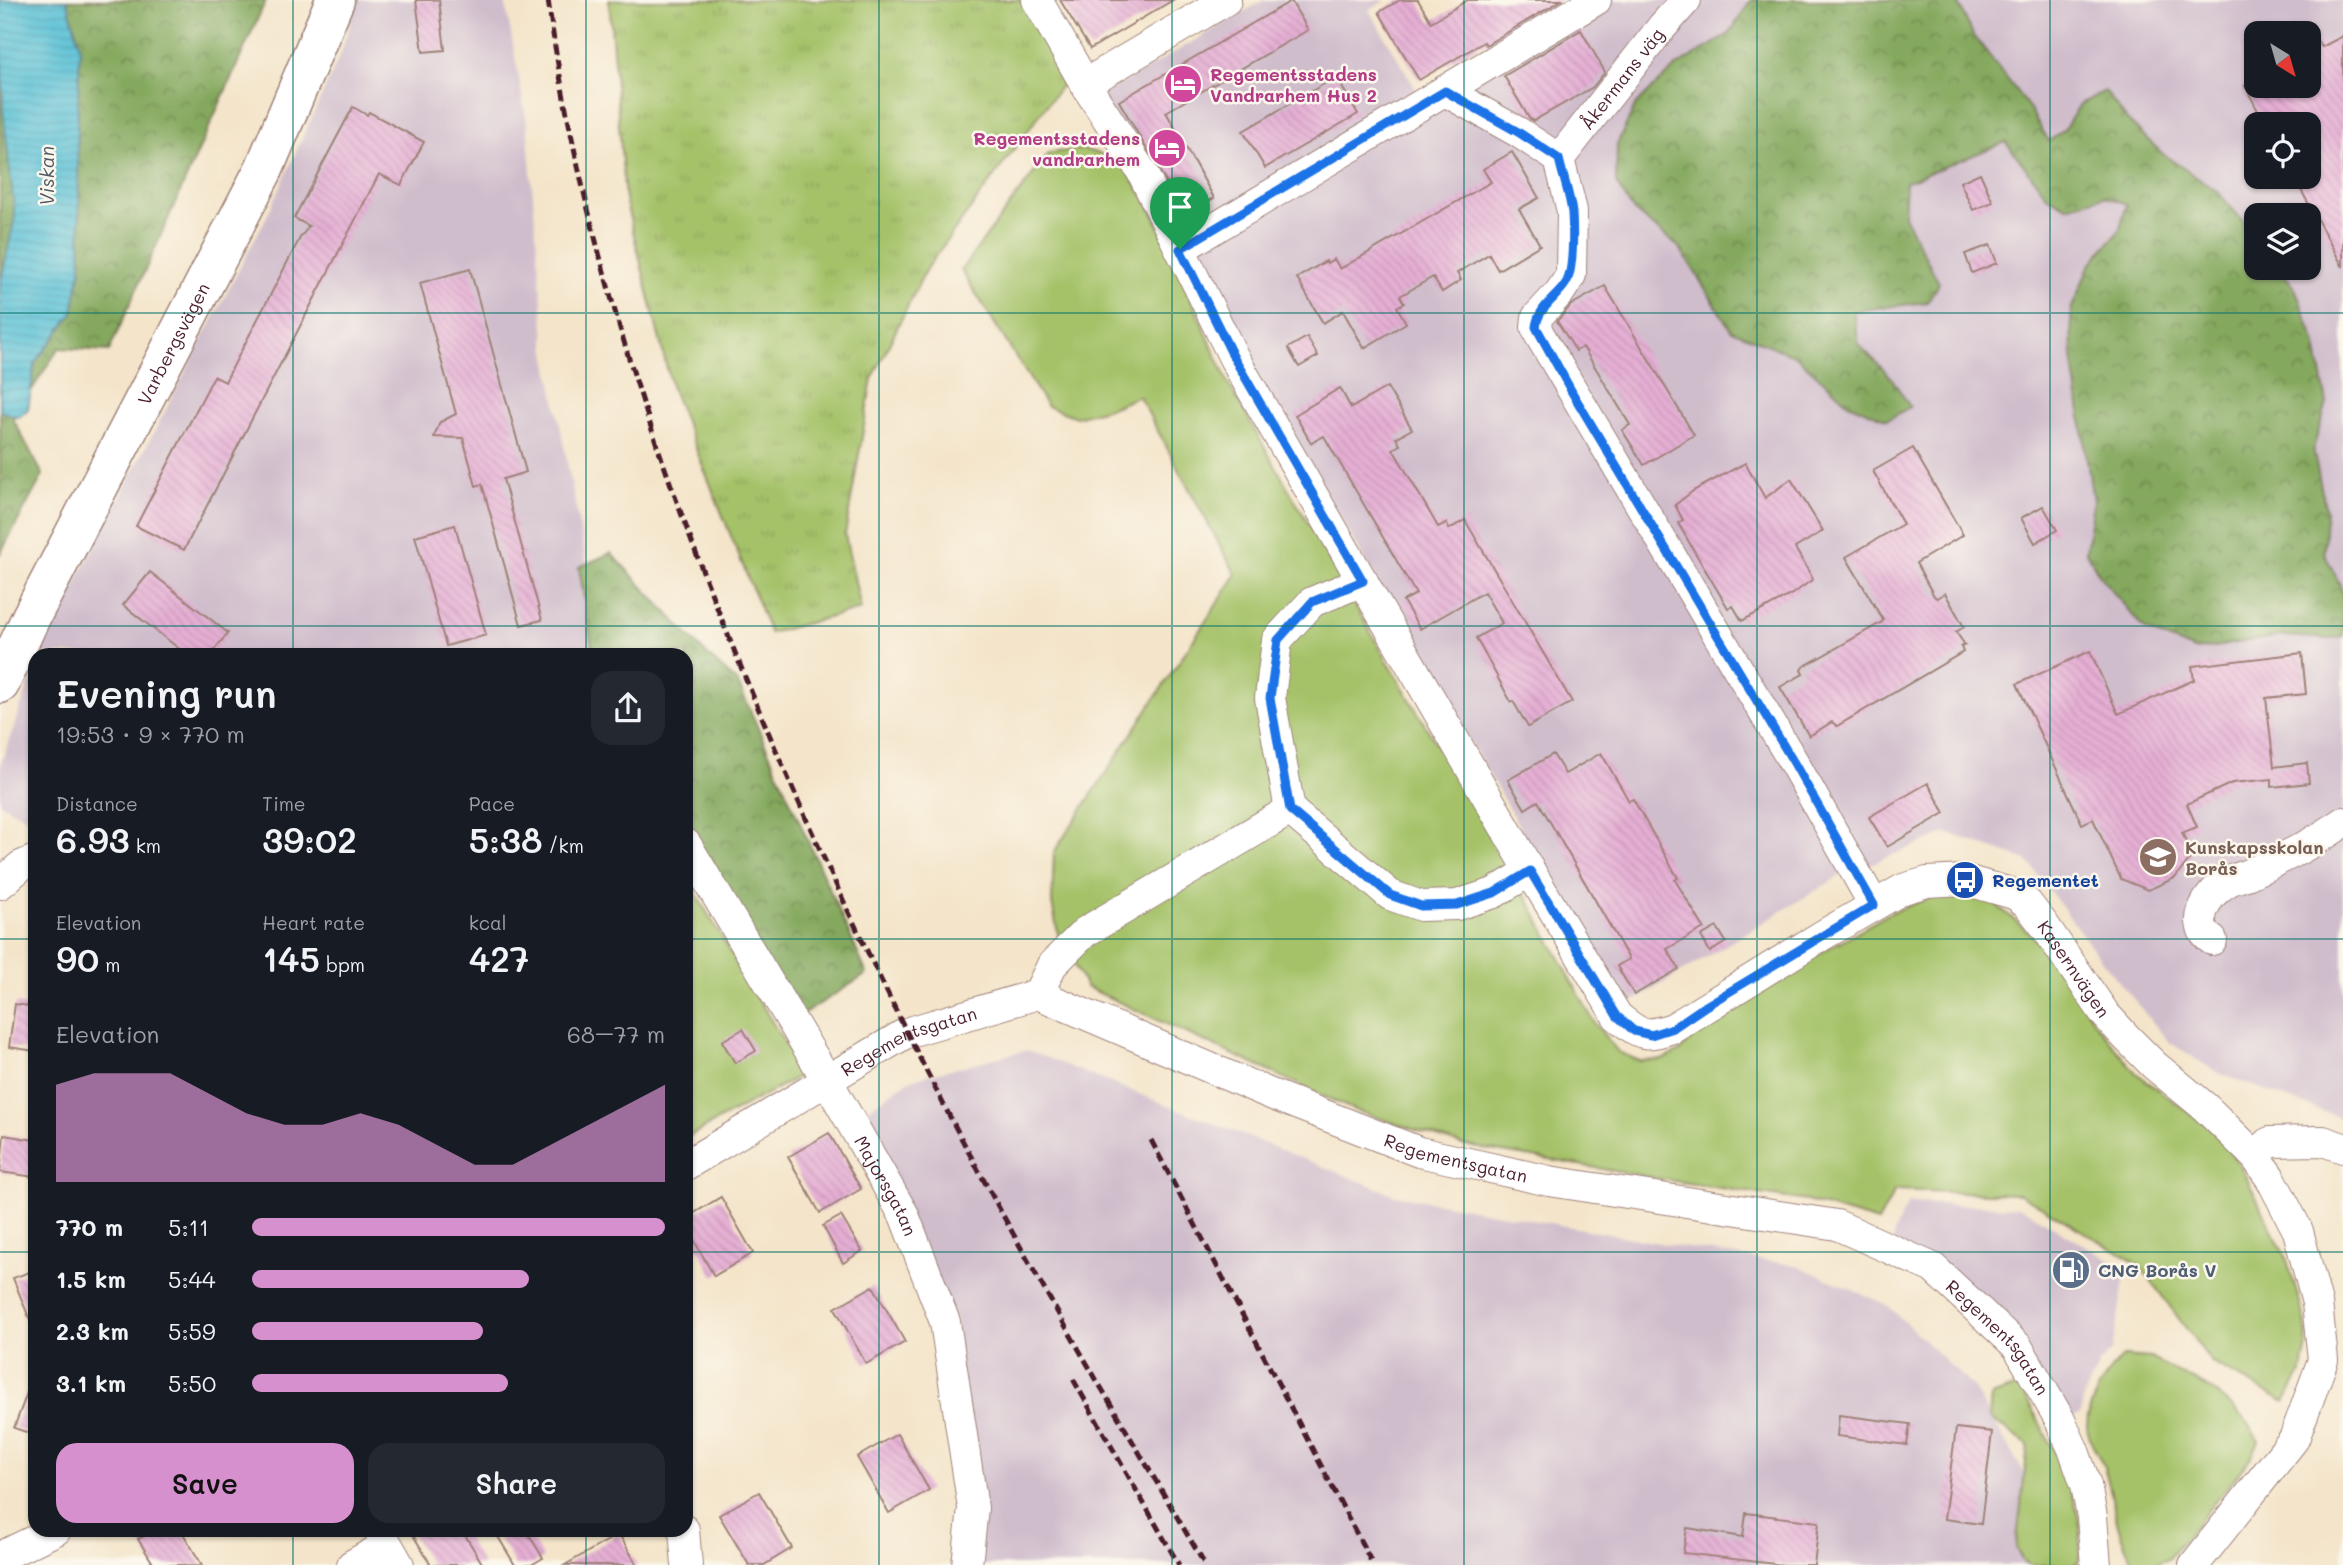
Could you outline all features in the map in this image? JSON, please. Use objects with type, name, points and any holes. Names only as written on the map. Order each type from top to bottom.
[{"type":"main road","name":"Varbergsvägen","points":[[0,684],[30,617],[264,169],[335,0]]},
{"type":"street","points":[[1037,0],[1085,84],[1142,172],[1234,358],[1363,581],[1530,871],[1494,893],[1457,905],[1421,906],[1390,895],[1290,810],[1270,698],[1278,640],[1312,602],[1363,581]]},
{"type":"street","points":[[1085,84],[1226,0]]},
{"type":"street","points":[[1180,249],[1597,0]]},
{"type":"street","name":"Åkermans väg","points":[[1559,159],[1686,0]]},
{"type":"street","points":[[1445,91],[1518,132],[1559,159],[1572,211],[1571,275],[1560,292],[1541,310],[1536,327],[1579,404],[1794,763],[1874,905]]},
{"type":"street","points":[[1038,994],[1052,965],[1085,932],[1290,810]]},
{"type":"street","points":[[2212,940],[2205,935],[2200,920],[2210,896],[2226,882],[2248,875],[2305,847],[2343,822]]},
{"type":"street","name":"Majorsgatan","points":[[693,856],[904,1215],[946,1322],[973,1508],[967,1565]]},
{"type":"street","points":[[0,884],[28,863]]},
{"type":"street","name":"Kasernvägen","points":[[1530,871],[1617,1016],[1634,1031],[1651,1035],[1673,1028],[1903,889],[1947,880],[1965,880],[2014,894],[2026,903],[2105,1014],[2154,1065],[2205,1107],[2255,1156],[2272,1179],[2298,1231],[2317,1303],[2323,1360],[2294,1439],[2194,1565]]},
{"type":"street","name":"Regementsgatan","points":[[693,1161],[906,1033],[1038,994],[1273,1095],[1419,1152],[1549,1181],[1837,1226],[1933,1268],[2017,1346],[2059,1418],[2086,1485],[2096,1565]]},
{"type":"street","points":[[2255,1156],[2270,1142],[2323,1141],[2343,1148]]},
{"type":"street","points":[[0,1557],[41,1537]]},
{"type":"street","points":[[685,1537],[687,1565]]},
{"type":"street","points":[[352,1565],[388,1546]]},
{"type":"shaded area","points":[[357,0],[505,0],[527,124],[546,352],[603,648],[43,648],[267,216],[341,53]]},
{"type":"shaded area","points":[[1264,0],[1386,0],[1369,10],[1419,94],[1603,0],[1751,0],[1729,34],[1677,66],[1633,211],[1680,248],[1731,330],[1796,356],[1848,403],[1890,376],[1859,345],[1853,310],[1927,302],[1939,283],[1904,216],[1906,182],[2006,142],[2047,196],[2067,207],[2104,196],[2127,204],[2119,231],[2089,266],[2072,357],[2093,501],[2086,552],[2145,630],[2195,650],[2280,636],[2331,639],[2343,637],[2343,1119],[2218,1073],[2169,1042],[2102,961],[2027,860],[1947,833],[1838,877],[1624,1007],[1097,98]]},
{"type":"shaded area","points":[[1957,0],[2343,0],[2343,591],[2324,552],[2326,511],[2312,449],[2327,403],[2295,288],[2289,280],[2321,280],[2321,203],[2244,203],[2244,222],[2218,192],[2164,156],[2126,119],[2105,91],[2080,104],[2064,130],[2049,142],[2027,105],[1972,33]]},
{"type":"shaded area","points":[[28,687],[28,819],[0,803],[0,766]]},
{"type":"shaded area","points":[[1027,1050],[1395,1195],[1798,1266],[1887,1305],[1972,1386],[2033,1488],[2038,1565],[980,1565],[955,1319],[856,1117],[912,1079]]},
{"type":"shaded area","points":[[1908,1203],[2020,1207],[2126,1270],[2112,1351],[2099,1364],[2084,1396],[2080,1415],[2063,1420],[2018,1342],[1893,1250],[1894,1232]]},
{"type":"green space","points":[[0,0],[266,0],[109,351],[59,348],[13,419],[43,475],[0,554]]},
{"type":"green space","points":[[609,0],[1020,0],[1066,79],[926,269],[872,379],[845,535],[861,609],[770,633],[672,389],[625,199]]},
{"type":"green space","points":[[1751,0],[1957,0],[1972,33],[2027,105],[2049,141],[2064,130],[2080,104],[2105,91],[2126,119],[2164,155],[2218,192],[2244,222],[2244,280],[2289,280],[2295,288],[2315,341],[2327,403],[2313,449],[2326,511],[2324,552],[2343,591],[2343,637],[2331,639],[2280,636],[2195,650],[2145,630],[2102,579],[2086,552],[2093,501],[2072,357],[2071,310],[2089,266],[2119,231],[2127,204],[2104,196],[2067,207],[2047,196],[2006,142],[1906,182],[1904,216],[1939,283],[1927,302],[1853,311],[1859,345],[1890,376],[1910,407],[1887,420],[1848,403],[1796,356],[1731,330],[1680,248],[1633,210],[1616,183],[1617,144],[1636,104],[1677,66],[1729,34]]},
{"type":"green space","points":[[1083,149],[1121,160],[1153,212],[1229,385],[1531,905],[1595,1024],[1618,1052],[1640,1061],[1662,1060],[1680,1051],[1707,1025],[1761,987],[1890,913],[1942,893],[1986,896],[2030,933],[2095,1023],[2136,1073],[2214,1131],[2240,1165],[2287,1260],[2305,1320],[2307,1345],[2302,1371],[2285,1402],[2212,1363],[2139,1265],[2020,1194],[1895,1190],[1878,1222],[1807,1201],[1462,1145],[1354,1110],[1086,987],[1058,934],[1052,903],[1054,852],[1236,575],[1139,396],[1113,407],[1076,417],[1047,406],[961,270],[1049,153]]},
{"type":"green space","points":[[611,553],[703,651],[738,683],[867,974],[797,1018],[693,849],[693,648],[592,648],[579,567]]},
{"type":"green space","points":[[693,889],[803,1074],[693,1134]]},
{"type":"green space","points":[[2123,1356],[2151,1358],[2214,1391],[2244,1418],[2259,1441],[2251,1458],[2168,1559],[2154,1565],[2136,1565],[2123,1540],[2104,1467],[2087,1427],[2090,1408],[2099,1389]]},
{"type":"green space","points":[[2020,1386],[2053,1448],[2073,1495],[2081,1541],[2078,1563],[2073,1565],[2029,1565],[2022,1560],[2016,1548],[2028,1445],[1989,1418],[1991,1396]]},
{"type":"water","name":"Viskan","points":[[0,0],[67,0],[80,47],[77,131],[81,268],[73,313],[35,363],[28,409],[19,417],[0,411],[0,284],[15,217],[3,110]]},
{"type":"building","points":[[416,0],[439,0],[445,50],[423,52]]},
{"type":"building","points":[[1060,0],[1173,0],[1090,49]]},
{"type":"building","points":[[1400,0],[1418,0],[1431,22],[1468,0],[1562,0],[1486,45],[1484,42],[1419,80],[1379,12]]},
{"type":"building","points":[[1291,1],[1308,30],[1166,112],[1214,198],[1185,215],[1119,101]]},
{"type":"building","points":[[1581,30],[1605,72],[1593,87],[1533,121],[1504,76]]},
{"type":"building","points":[[2343,36],[2343,267],[2321,227],[2321,203],[2308,203],[2301,189],[2321,189],[2321,112],[2259,112],[2251,98],[2321,98],[2321,46]]},
{"type":"building","points":[[1336,77],[1358,114],[1265,168],[1243,131]]},
{"type":"building","points":[[353,107],[367,115],[369,112],[424,142],[401,185],[379,174],[184,550],[136,526],[214,376],[225,382],[300,238],[309,226],[294,218]]},
{"type":"building","points":[[1512,152],[1539,198],[1519,209],[1540,245],[1498,270],[1489,254],[1457,273],[1461,280],[1442,292],[1433,277],[1400,296],[1404,303],[1397,307],[1406,323],[1364,348],[1343,311],[1323,323],[1297,278],[1334,259],[1340,269],[1491,182],[1483,169]]},
{"type":"building","points":[[1980,173],[1993,202],[1973,210],[1960,182]]},
{"type":"building","points":[[1990,245],[1997,263],[1972,273],[1965,254]]},
{"type":"building","points":[[470,269],[526,472],[503,479],[542,620],[521,625],[482,484],[476,486],[463,438],[434,437],[440,422],[456,414],[420,283]]},
{"type":"building","points":[[1605,286],[1694,435],[1644,465],[1622,430],[1630,425],[1583,347],[1576,351],[1557,321],[1571,305]]},
{"type":"building","points":[[1307,337],[1318,356],[1299,367],[1288,348]]},
{"type":"building","points":[[1387,387],[1412,429],[1396,438],[1400,445],[1393,449],[1438,527],[1446,523],[1449,529],[1465,520],[1572,702],[1528,727],[1476,638],[1502,623],[1484,592],[1420,629],[1403,601],[1416,594],[1324,436],[1311,443],[1295,415],[1340,388],[1351,408]]},
{"type":"building","points":[[1913,448],[1963,535],[1916,563],[1934,596],[1937,598],[1945,593],[1964,627],[1956,632],[1965,645],[1961,647],[1963,652],[1837,726],[1832,722],[1809,736],[1780,687],[1803,674],[1803,667],[1882,622],[1846,557],[1903,524],[1873,471]]},
{"type":"building","points":[[1745,463],[1765,498],[1791,479],[1823,531],[1795,548],[1813,579],[1794,593],[1742,621],[1733,606],[1728,608],[1678,523],[1683,520],[1675,505],[1693,491]]},
{"type":"building","points":[[2043,506],[2057,530],[2035,543],[2021,518]]},
{"type":"building","points":[[455,525],[486,635],[446,646],[415,536]]},
{"type":"building","points":[[150,572],[228,633],[216,648],[178,648],[123,605]]},
{"type":"building","points":[[2090,651],[2118,714],[2194,680],[2192,666],[2302,653],[2306,694],[2266,698],[2274,767],[2307,763],[2309,783],[2272,787],[2272,779],[2232,783],[2187,804],[2197,827],[2182,833],[2192,856],[2175,878],[2148,890],[2121,879],[2093,819],[2082,824],[2017,684]]},
{"type":"building","points":[[1601,753],[1629,801],[1633,799],[1678,878],[1675,880],[1704,928],[1667,949],[1679,969],[1634,995],[1617,966],[1629,959],[1538,801],[1525,809],[1508,780],[1553,754],[1565,774]]},
{"type":"building","points":[[1928,783],[1945,813],[1887,847],[1869,817]]},
{"type":"building","points":[[1717,927],[1726,942],[1710,952],[1701,936]]},
{"type":"building","points":[[15,1004],[28,1006],[28,1050],[9,1047]]},
{"type":"building","points":[[743,1029],[756,1051],[735,1063],[722,1041]]},
{"type":"building","points":[[829,1133],[861,1189],[820,1213],[788,1157]]},
{"type":"building","points":[[4,1135],[28,1139],[28,1176],[0,1172]]},
{"type":"building","points":[[721,1197],[753,1253],[714,1276],[693,1238],[693,1214]]},
{"type":"building","points":[[841,1216],[862,1251],[843,1263],[823,1226]]},
{"type":"building","points":[[28,1273],[28,1315],[13,1278]]},
{"type":"building","points":[[873,1286],[905,1342],[866,1364],[835,1308]]},
{"type":"building","points":[[28,1390],[28,1433],[14,1428]]},
{"type":"building","points":[[1839,1415],[1910,1424],[1907,1445],[1837,1436]]},
{"type":"building","points":[[1956,1428],[1992,1432],[1981,1524],[1944,1519]]},
{"type":"building","points":[[897,1434],[929,1490],[889,1513],[857,1457]]},
{"type":"building","points":[[759,1492],[792,1548],[764,1565],[749,1565],[719,1515]]},
{"type":"building","points":[[1746,1513],[1819,1522],[1814,1565],[1783,1565],[1683,1553],[1687,1528],[1743,1537]]},
{"type":"building","points":[[185,1537],[202,1565],[154,1565],[138,1539]]},
{"type":"building","points":[[414,1537],[466,1537],[483,1565],[431,1565]]},
{"type":"building","points":[[498,1537],[530,1537],[543,1558],[531,1565],[515,1565]]},
{"type":"building","points":[[614,1537],[621,1537],[637,1565],[565,1565]]},
{"type":"railway","points":[[548,0],[563,94],[606,280],[663,462],[730,641],[848,911],[936,1090],[1049,1298],[1205,1565]]},
{"type":"railway","points":[[1151,1140],[1373,1565]]},
{"type":"railway","points":[[1073,1379],[1179,1565]]},
{"type":"place","name":"Regementsstadens Vandrarhem Hus 2","points":[[1183,84]]},
{"type":"place","name":"Regementsstadens vandrarhem","points":[[1167,148]]},
{"type":"place","name":"Kunskapsskolan Borås","points":[[2158,857]]},
{"type":"place","name":"Regementet","points":[[1965,880]]},
{"type":"place","name":"CNG Borås V","points":[[2071,1270]]},
{"type":"route","points":[[1445,91],[1518,132],[1559,159],[1572,211],[1571,275],[1560,292],[1541,310],[1536,327],[1573,394],[1794,763],[1874,905],[1673,1028],[1651,1035],[1634,1031],[1617,1016],[1530,871],[1494,893],[1457,905],[1421,906],[1390,895],[1290,810],[1270,698],[1278,640],[1312,602],[1363,581],[1234,358],[1180,249],[1445,91]]}]
